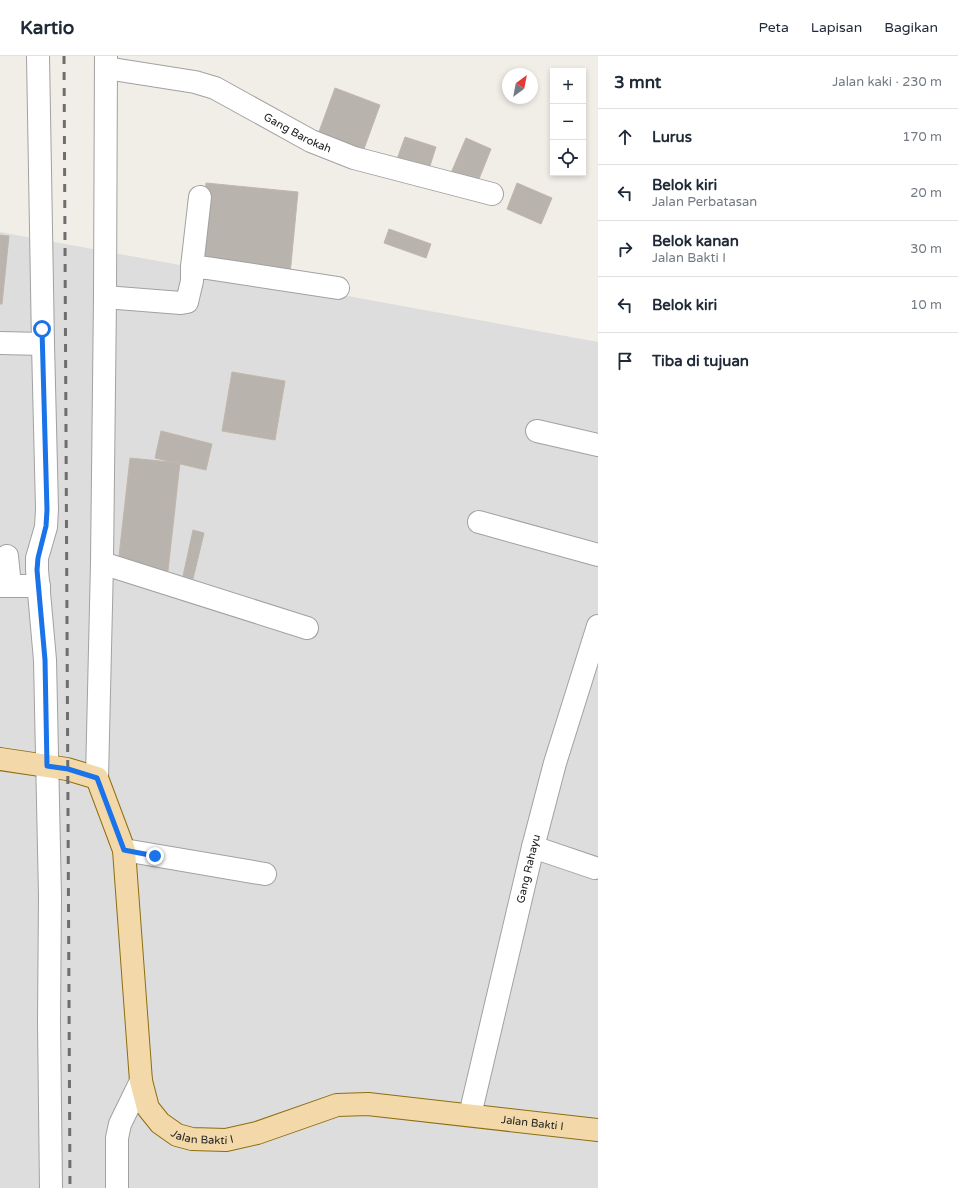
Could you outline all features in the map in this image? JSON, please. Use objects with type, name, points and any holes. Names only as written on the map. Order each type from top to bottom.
[{"type":"main road","points":[[0,759],[68,769],[97,778]]},
{"type":"main road","name":"Jalan Bakti I","points":[[97,778],[124,850],[132,942],[141,1081],[148,1108],[160,1123],[177,1135],[192,1139],[226,1140],[257,1133],[337,1105],[368,1104],[598,1130]]},
{"type":"street","points":[[19,586],[37,570],[38,558],[46,526],[47,510],[22,343],[38,56]]},
{"type":"street","points":[[97,778],[102,563],[106,62]]},
{"type":"street","name":"Gang Barokah","points":[[106,62],[215,88],[311,141],[354,158],[492,194]]},
{"type":"street","points":[[105,297],[186,302],[192,281],[192,267],[200,197]]},
{"type":"street","points":[[192,267],[338,288]]},
{"type":"street","points":[[537,431],[598,445]]},
{"type":"street","points":[[479,522],[598,555]]},
{"type":"street","points":[[7,556],[45,660],[50,896],[49,1022],[51,1188]]},
{"type":"street","points":[[102,563],[307,628]]},
{"type":"street","name":"Gang Rahayu","points":[[470,1115],[533,847],[555,763],[598,626]]},
{"type":"street","points":[[533,847],[595,868]]},
{"type":"street","points":[[124,850],[265,874]]},
{"type":"street","points":[[117,1188],[117,1138],[120,1124],[141,1081]]},
{"type":"shaded area","points":[[0,232],[598,342],[598,1188],[0,1188]]},
{"type":"building","points":[[335,88],[380,105],[361,157],[316,140]]},
{"type":"building","points":[[405,137],[436,147],[428,172],[396,162]]},
{"type":"building","points":[[466,138],[491,149],[477,184],[451,173]]},
{"type":"building","points":[[206,183],[298,192],[290,274],[198,265]]},
{"type":"building","points":[[517,183],[552,198],[541,224],[507,209]]},
{"type":"building","points":[[389,229],[431,244],[426,258],[384,243]]},
{"type":"building","points":[[0,235],[9,236],[2,304],[0,304]]},
{"type":"building","points":[[232,372],[285,381],[275,440],[222,431]]},
{"type":"building","points":[[161,431],[212,444],[206,470],[155,458]]},
{"type":"building","points":[[130,458],[180,463],[168,571],[118,565]]},
{"type":"building","points":[[193,530],[204,533],[193,579],[183,576]]},
{"type":"railway","points":[[64,56],[70,1188]]},
{"type":"route","points":[[42,329],[47,510],[46,526],[38,558],[37,570],[45,660],[47,766],[68,769],[97,778],[124,850],[155,856]]}]
